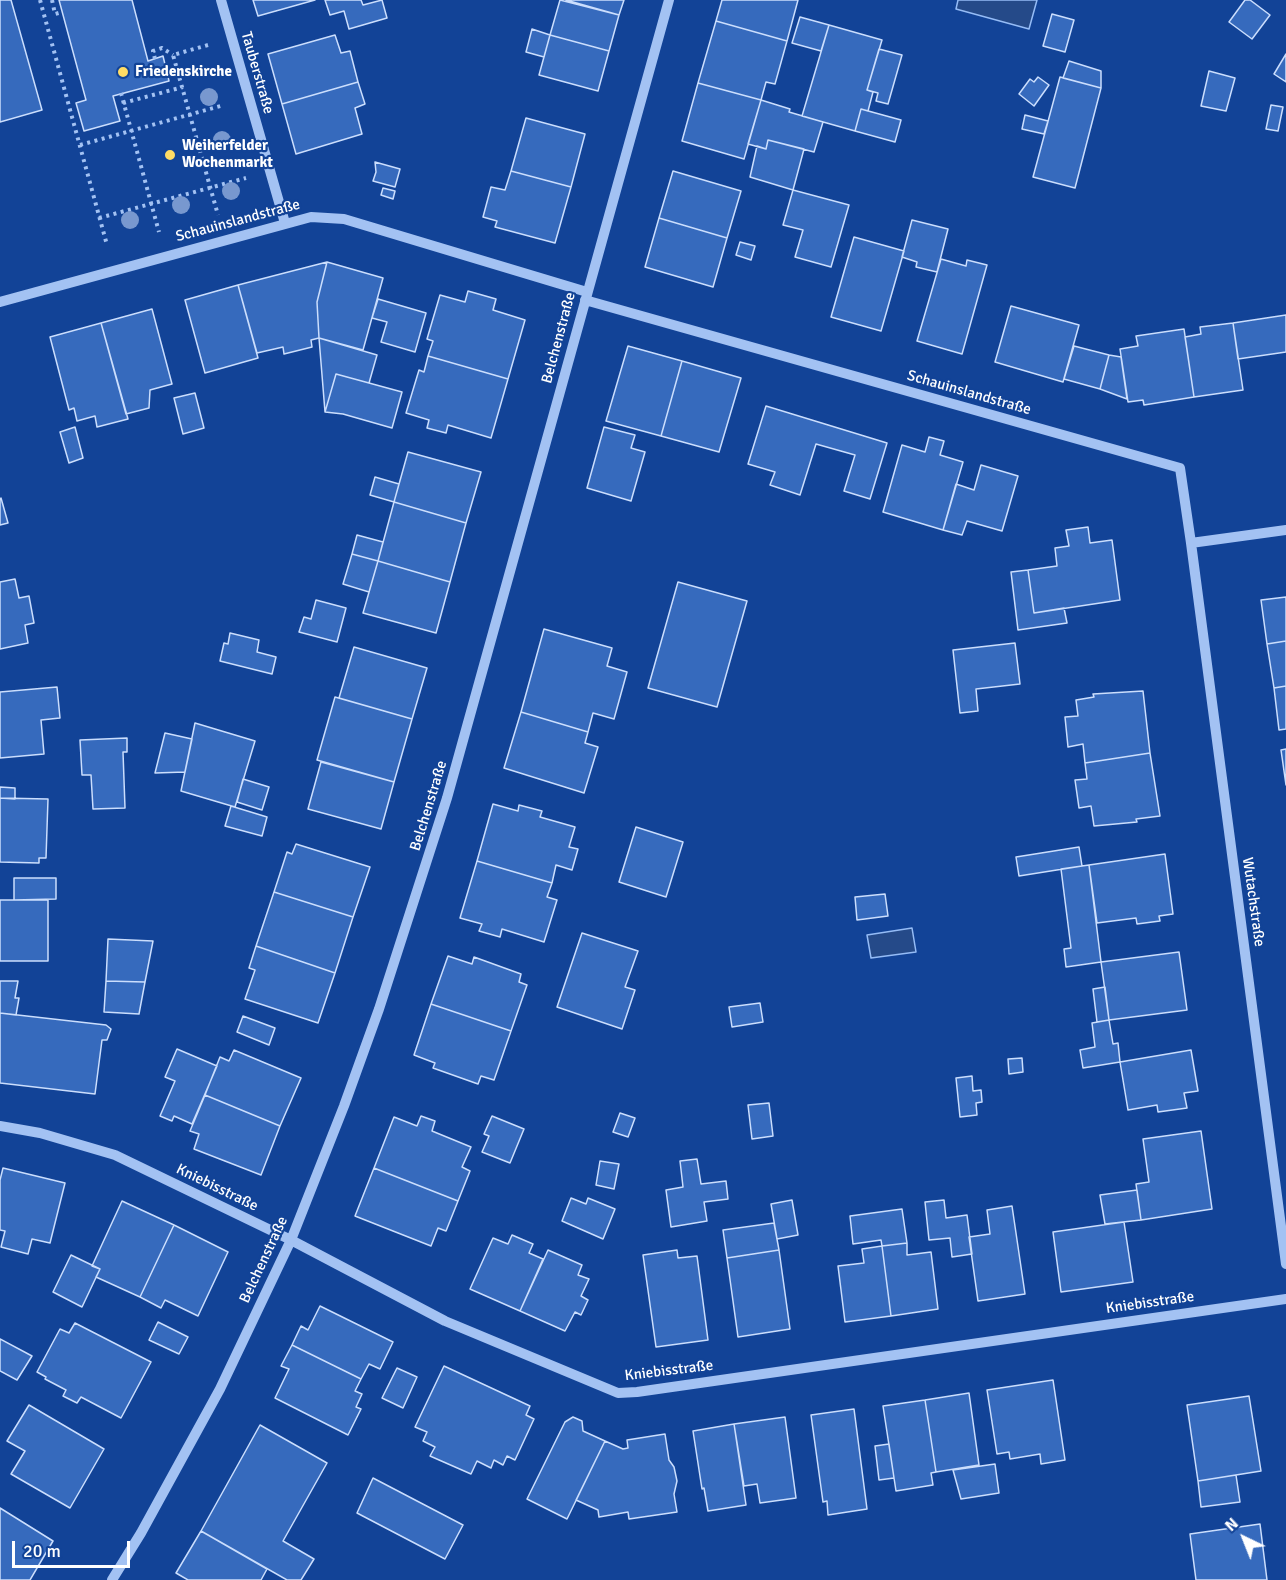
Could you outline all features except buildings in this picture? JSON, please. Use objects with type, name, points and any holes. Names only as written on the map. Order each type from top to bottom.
[{"type":"street","name":"Tauberstraße","points":[[221,0],[285,222]]},
{"type":"street","name":"Belchenstraße","points":[[112,1580],[141,1533],[220,1389],[291,1240],[363,1052],[438,830],[669,0]]},
{"type":"street","name":"Schauinslandstraße","points":[[0,302],[285,222],[311,217],[344,219],[586,296],[1180,468],[1191,543]]},
{"type":"street","points":[[1191,543],[1286,530]]},
{"type":"street","name":"Wutachstraße","points":[[1191,543],[1286,1264]]},
{"type":"street","name":"Kniebisstraße","points":[[0,1126],[40,1133],[115,1155],[291,1240],[445,1320],[618,1393],[1286,1299]]},
{"type":"path","points":[[40,0],[114,270]]},
{"type":"path","points":[[52,0],[55,14],[62,12]]},
{"type":"path","points":[[173,55],[232,39]]},
{"type":"path","points":[[155,59],[153,51],[162,48],[173,55],[210,188]]},
{"type":"path","points":[[123,103],[183,87]]},
{"type":"path","points":[[121,93],[151,204]]},
{"type":"path","points":[[80,145],[249,98]]},
{"type":"path","points":[[99,218],[270,171]]},
{"type":"water","points":[[958,0],[1037,0],[1029,29],[956,9]]},
{"type":"water","points":[[912,928],[916,952],[871,958],[867,935]]},
{"type":"place","name":"Friedenskirche","points":[[123,72]]},
{"type":"place","name":"Weiherfelder Wochenmarkt","points":[[170,155]]}]
